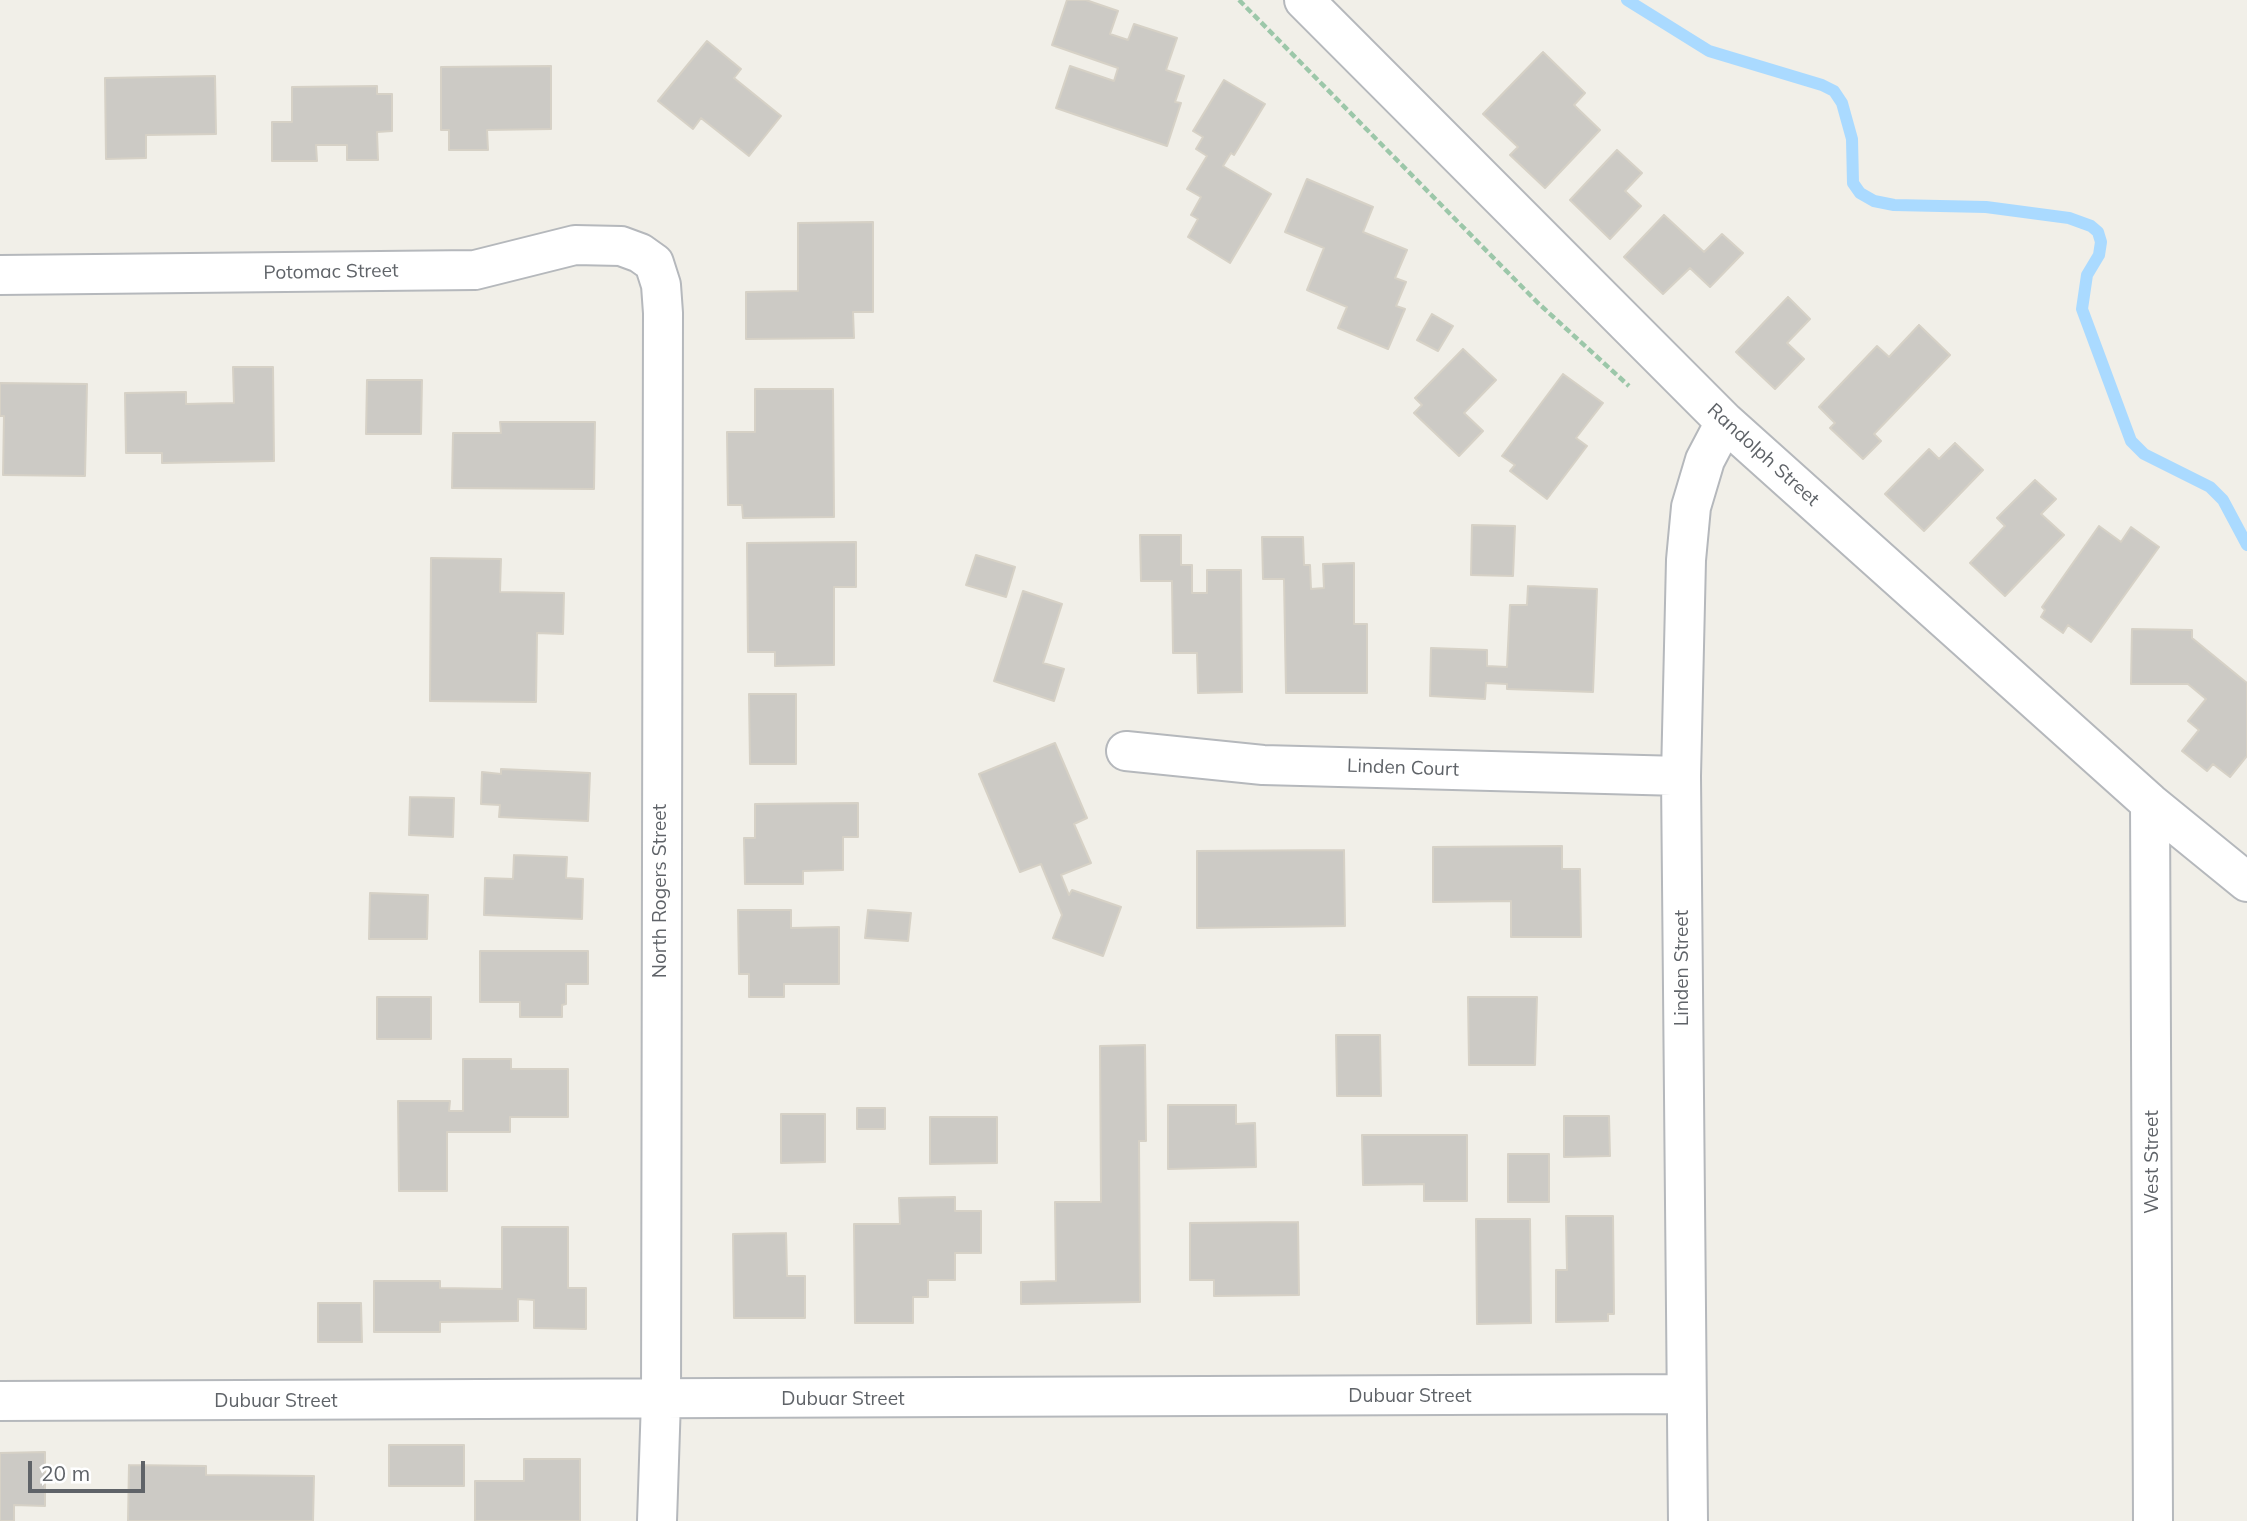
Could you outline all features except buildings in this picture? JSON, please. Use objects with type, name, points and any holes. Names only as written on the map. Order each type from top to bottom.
[{"type":"street","name":"Randolph Street","points":[[1304,0],[1725,422],[2150,803],[2247,882]]},
{"type":"street","name":"Potomac Street","points":[[0,275],[475,270],[575,245],[621,246],[640,253],[654,263]]},
{"type":"street","name":"North Rogers Street","points":[[654,263],[661,285],[663,313],[661,1400],[657,1521]]},
{"type":"street","name":"Linden Street","points":[[1688,1521],[1681,776],[1686,560],[1691,508],[1705,460],[1725,422]]},
{"type":"street","name":"Linden Court","points":[[1126,751],[1263,765],[1681,776]]},
{"type":"street","name":"West Street","points":[[2150,803],[2153,1521]]},
{"type":"street","name":"Dubuar Street","points":[[0,1401],[1686,1394]]},
{"type":"path","points":[[1239,0],[1538,303],[1631,387]]},
{"type":"waterway","points":[[1627,0],[1709,51],[1834,91],[1842,103],[1852,139],[1853,183],[1860,193],[1874,201],[1894,205],[1986,207],[2069,218],[2091,226],[2098,232],[2101,242],[2099,255],[2087,275],[2082,309],[2131,441],[2144,454],[2210,487],[2223,500],[2247,545]]}]
